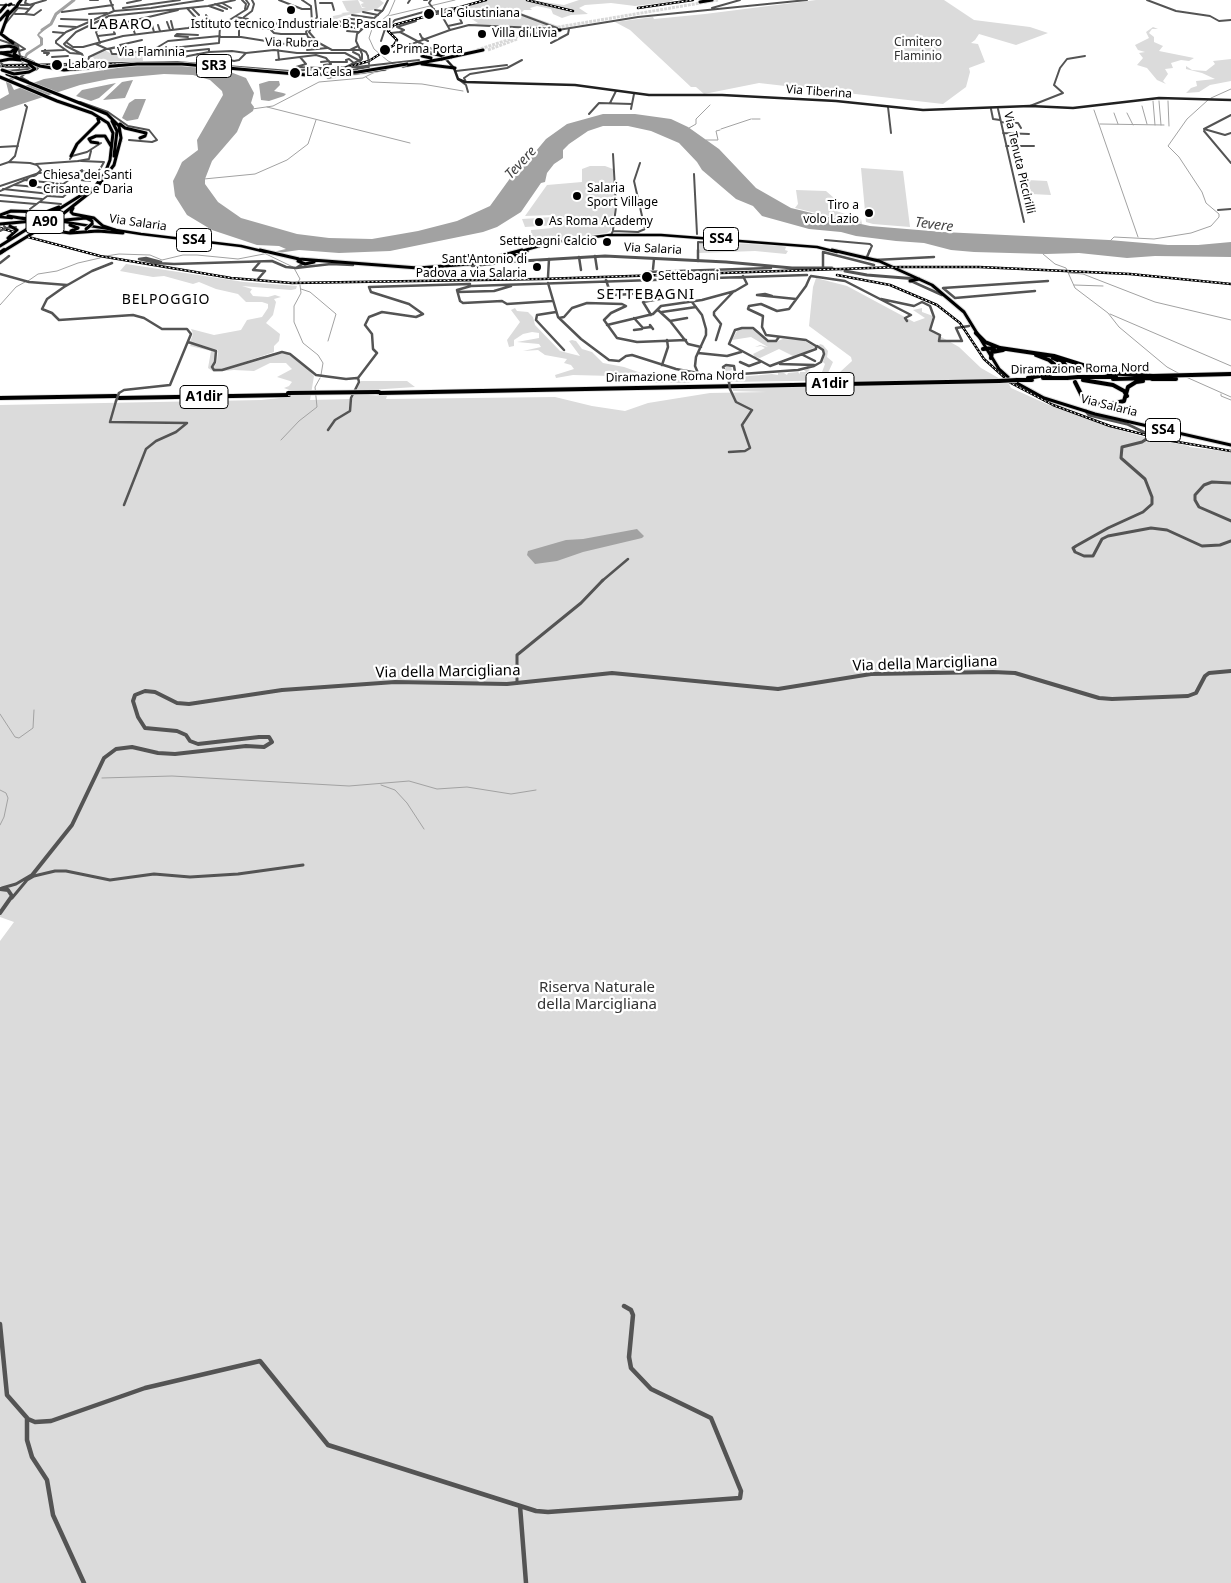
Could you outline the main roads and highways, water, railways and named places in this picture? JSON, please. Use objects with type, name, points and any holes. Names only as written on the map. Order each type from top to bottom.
[{"type":"highway","points":[[700,2],[712,0]]},
{"type":"highway","points":[[0,12],[13,3]]},
{"type":"highway","points":[[13,3],[1,34],[13,43]]},
{"type":"highway","points":[[0,16],[13,3]]},
{"type":"highway","points":[[0,20],[13,3]]},
{"type":"highway","points":[[0,27],[8,15]]},
{"type":"highway","points":[[530,35],[561,29]]},
{"type":"highway","points":[[0,41],[17,47],[14,54],[21,60]]},
{"type":"highway","points":[[0,47],[9,46],[16,48],[12,51],[0,53]]},
{"type":"highway","points":[[427,48],[434,50]]},
{"type":"highway","points":[[427,48],[443,58],[444,65]]},
{"type":"highway","points":[[427,48],[431,58]]},
{"type":"highway","points":[[418,60],[427,48]]},
{"type":"highway","name":"SR3","points":[[451,57],[476,50]]},
{"type":"highway","name":"SR3","points":[[0,53],[40,66],[64,70],[136,64],[182,64],[305,75],[352,72],[484,50]]},
{"type":"highway","points":[[407,64],[418,60],[443,58]]},
{"type":"highway","points":[[435,66],[431,62],[443,58]]},
{"type":"highway","points":[[1,63],[10,59],[21,60]]},
{"type":"highway","name":"SR3","points":[[21,60],[28,64],[48,69],[72,71],[131,65],[187,65],[308,76],[383,69],[407,64]]},
{"type":"highway","points":[[1,74],[29,72],[36,69],[28,64]]},
{"type":"highway","points":[[407,64],[435,66],[451,64]]},
{"type":"highway","points":[[444,65],[455,70]]},
{"type":"highway","points":[[328,77],[383,69]]},
{"type":"highway","points":[[1,74],[98,112],[114,124],[117,129],[117,137],[112,169]]},
{"type":"highway","name":"A90","points":[[0,248],[83,195],[95,185],[105,173],[111,148],[111,127],[104,119],[57,101],[1,74]]},
{"type":"highway","points":[[65,99],[95,109],[114,119],[124,128],[146,133],[144,139]]},
{"type":"highway","points":[[71,158],[77,144],[99,121],[98,117],[92,113]]},
{"type":"highway","points":[[114,119],[121,128],[122,140]]},
{"type":"highway","points":[[112,169],[122,140],[127,132],[139,131]]},
{"type":"highway","points":[[99,144],[91,142],[89,139],[96,136],[106,137],[111,148]]},
{"type":"highway","name":"A90","points":[[0,248],[90,194],[112,169]]},
{"type":"highway","points":[[90,194],[71,210],[72,214],[94,218],[103,226],[122,232]]},
{"type":"highway","points":[[1,215],[12,211],[47,212],[83,195]]},
{"type":"highway","points":[[70,225],[78,229],[70,232],[46,227],[78,204]]},
{"type":"highway","points":[[2,226],[33,221],[62,205]]},
{"type":"highway","points":[[8,238],[41,215],[15,212],[8,215],[26,218]]},
{"type":"highway","points":[[0,248],[53,222],[85,218],[92,220],[92,224],[86,229],[72,232],[42,231],[27,236]]},
{"type":"highway","points":[[0,248],[17,231],[16,227],[2,226]]},
{"type":"highway","points":[[55,231],[70,234],[98,231],[122,232]]},
{"type":"highway","points":[[976,333],[985,342],[1001,349],[1039,354]]},
{"type":"highway","points":[[984,349],[1001,349],[1060,357],[1100,372],[1153,376]]},
{"type":"highway","points":[[991,358],[992,352],[1001,349]]},
{"type":"highway","points":[[1020,352],[1044,358],[1056,367],[1056,370],[1050,374],[1028,378]]},
{"type":"highway","points":[[1028,352],[1064,363],[1069,378]]},
{"type":"highway","name":"Diramazione Roma Nord","points":[[1079,379],[1174,375],[1231,376]]},
{"type":"highway","name":"Diramazione Roma Nord","points":[[1016,380],[1028,378],[1197,378],[1231,376]]},
{"type":"highway","name":"Diramazione Roma Nord","points":[[0,399],[1069,378]]},
{"type":"highway","points":[[1075,382],[1083,398],[1094,403],[1106,405],[1124,401],[1127,396],[1128,387],[1136,382],[1184,378]]},
{"type":"highway","points":[[1079,379],[1113,385],[1124,391],[1127,396]]},
{"type":"main road","points":[[434,50],[451,64],[455,70]]},
{"type":"main road","name":"Via Tiberina","points":[[455,70],[458,79],[466,82],[571,84],[634,94],[749,96],[844,101],[922,110],[998,109],[1030,106],[1073,108],[1149,99],[1231,100]]},
{"type":"main road","points":[[1,215],[33,221]]},
{"type":"main road","points":[[1,215],[26,218],[33,221]]},
{"type":"main road","name":"Via Salaria","points":[[53,222],[241,247],[307,263],[433,268],[470,264],[512,255]]},
{"type":"main road","name":"Via Salaria","points":[[53,222],[122,232]]},
{"type":"main road","name":"SS4","points":[[517,251],[570,239],[611,235],[689,236],[809,246],[866,257],[920,279],[946,294],[964,312],[984,349],[998,369]]},
{"type":"main road","name":"SS4","points":[[521,257],[527,250],[555,243],[613,236],[657,236],[800,246],[854,255],[920,279]]},
{"type":"main road","points":[[512,255],[517,251],[521,257]]},
{"type":"main road","points":[[512,255],[521,257]]},
{"type":"main road","name":"Via Salaria","points":[[307,263],[440,268],[469,265],[512,255]]},
{"type":"main road","points":[[489,263],[495,259]]},
{"type":"main road","points":[[353,265],[373,265]]},
{"type":"main road","points":[[910,281],[920,279]]},
{"type":"main road","name":"SS4","points":[[946,294],[998,369],[1008,377]]},
{"type":"main road","name":"Via Salaria","points":[[1016,380],[1044,398],[1086,411],[1231,445]]},
{"type":"waterway","points":[[42,30],[51,24],[56,14],[74,0]]},
{"type":"waterway","points":[[395,0],[389,14],[372,29],[369,38],[374,49],[388,61],[396,64]]},
{"type":"waterway","points":[[388,16],[455,0]]},
{"type":"waterway","points":[[252,109],[273,106],[319,82],[363,78],[373,73],[399,66]]},
{"type":"waterway","points":[[366,77],[372,82],[422,84],[463,91]]},
{"type":"waterway","points":[[1211,98],[1231,89]]},
{"type":"waterway","points":[[1110,241],[1114,237],[1154,239],[1191,233],[1211,226],[1219,217],[1219,214],[1206,203],[1202,192],[1179,157],[1168,146],[1187,119],[1208,100]]},
{"type":"waterway","points":[[1153,101],[1155,125]]},
{"type":"waterway","points":[[1159,101],[1161,125]]},
{"type":"waterway","points":[[1168,101],[1169,126]]},
{"type":"waterway","points":[[689,128],[696,124],[696,119],[710,105]]},
{"type":"waterway","points":[[1142,106],[1147,124]]},
{"type":"waterway","points":[[267,107],[410,143]]},
{"type":"waterway","points":[[1094,110],[1138,237]]},
{"type":"waterway","points":[[1114,113],[1118,124]]},
{"type":"waterway","points":[[1127,113],[1133,125]]},
{"type":"waterway","points":[[721,129],[751,119]]},
{"type":"waterway","points":[[752,119],[760,119]]},
{"type":"waterway","points":[[204,179],[255,174],[287,160],[308,144],[316,120]]},
{"type":"waterway","points":[[1100,124],[1133,125]]},
{"type":"waterway","points":[[1133,125],[1155,125]]},
{"type":"waterway","points":[[1155,125],[1161,125]]},
{"type":"waterway","points":[[706,140],[718,140],[716,131],[720,130]]},
{"type":"waterway","points":[[106,256],[119,254],[150,255],[162,260],[183,255],[197,255],[238,259],[269,253]]},
{"type":"waterway","points":[[266,254],[293,267]]},
{"type":"waterway","points":[[1043,254],[1055,264],[1066,268],[1075,288],[1108,313],[1119,327],[1167,367],[1180,374]]},
{"type":"waterway","points":[[28,281],[38,274],[57,271],[78,263],[100,258]]},
{"type":"waterway","points":[[294,268],[300,279],[298,282]]},
{"type":"waterway","points":[[1069,273],[1083,274],[1155,302],[1231,320]]},
{"type":"waterway","points":[[0,305],[16,287],[25,282]]},
{"type":"waterway","points":[[300,285],[301,293],[294,306],[294,322],[303,343],[318,355],[323,363],[321,375]]},
{"type":"waterway","points":[[1074,285],[1103,286]]},
{"type":"waterway","points":[[301,289],[310,292],[336,314],[328,341]]},
{"type":"waterway","points":[[1110,314],[1231,366]]},
{"type":"waterway","points":[[1186,377],[1231,397]]},
{"type":"waterway","points":[[281,440],[299,421],[317,407],[315,387],[320,378]]},
{"type":"waterway","points":[[1221,394],[1221,396],[1231,400]]},
{"type":"waterway","points":[[0,714],[15,737],[19,738],[33,728],[34,710]]},
{"type":"waterway","points":[[102,778],[172,776],[349,786],[409,781],[437,789],[467,787],[511,794],[536,790]]},
{"type":"waterway","points":[[381,785],[395,790],[407,803],[424,829]]},
{"type":"waterway","points":[[0,790],[6,793],[8,798],[4,817],[0,825]]},
{"type":"tunnel","points":[[477,50],[535,31],[718,0]]},
{"type":"tunnel","points":[[488,50],[517,39]]},
{"type":"tunnel","points":[[112,142],[123,141]]},
{"type":"tunnel","points":[[832,268],[845,271]]},
{"type":"railway","points":[[0,66],[178,63],[306,74],[328,73],[369,61],[394,45],[397,40],[388,31],[394,25],[486,0]]},
{"type":"railway","points":[[527,0],[573,11]]},
{"type":"railway","points":[[638,8],[693,0]]},
{"type":"railway","points":[[0,228],[14,232]]},
{"type":"railway","points":[[28,237],[100,256],[231,278],[292,283],[542,279],[900,267],[979,267],[1130,274],[1231,284]]},
{"type":"railway","points":[[837,275],[890,285],[937,305],[960,323],[984,359],[1004,377]]},
{"type":"railway","points":[[1009,382],[1053,405],[1110,426],[1166,440],[1231,451]]},
{"type":"place","name":"Istituto tecnico Industriale B. Pascal","points":[[291,10]]},
{"type":"place","name":"La Giustiniana","points":[[429,14]]},
{"type":"place","name":"Villa di Livia","points":[[482,34]]},
{"type":"place","name":"Prima Porta","points":[[385,50]]},
{"type":"place","name":"Labaro","points":[[57,65]]},
{"type":"place","name":"La Celsa","points":[[295,73]]},
{"type":"place","name":"Chiesa dei Santi Crisante e Daria","points":[[33,183]]},
{"type":"place","name":"Salaria Sport Village","points":[[577,196]]},
{"type":"place","name":"Tiro a volo Lazio","points":[[869,213]]},
{"type":"place","name":"As Roma Academy","points":[[539,222]]},
{"type":"place","name":"Settebagni Calcio","points":[[607,242]]},
{"type":"place","name":"Sant'Antonio di Padova a via Salaria","points":[[537,267]]},
{"type":"place","name":"Settebagni","points":[[647,277]]},
{"type":"district","name":"LABARO","points":[[121,25]]},
{"type":"district","name":"SETTEBAGNI","points":[[646,295]]},
{"type":"district","name":"BELPOGGIO","points":[[166,300]]},
{"type":"park label","name":"Cimitero Flaminio","points":[[918,50]]},
{"type":"park label","name":"Riserva Naturale della Marcigliana","points":[[597,996]]},
{"type":"water label","name":"Tevere","points":[[521,163]]},
{"type":"water label","name":"Tevere","points":[[934,225]]}]
